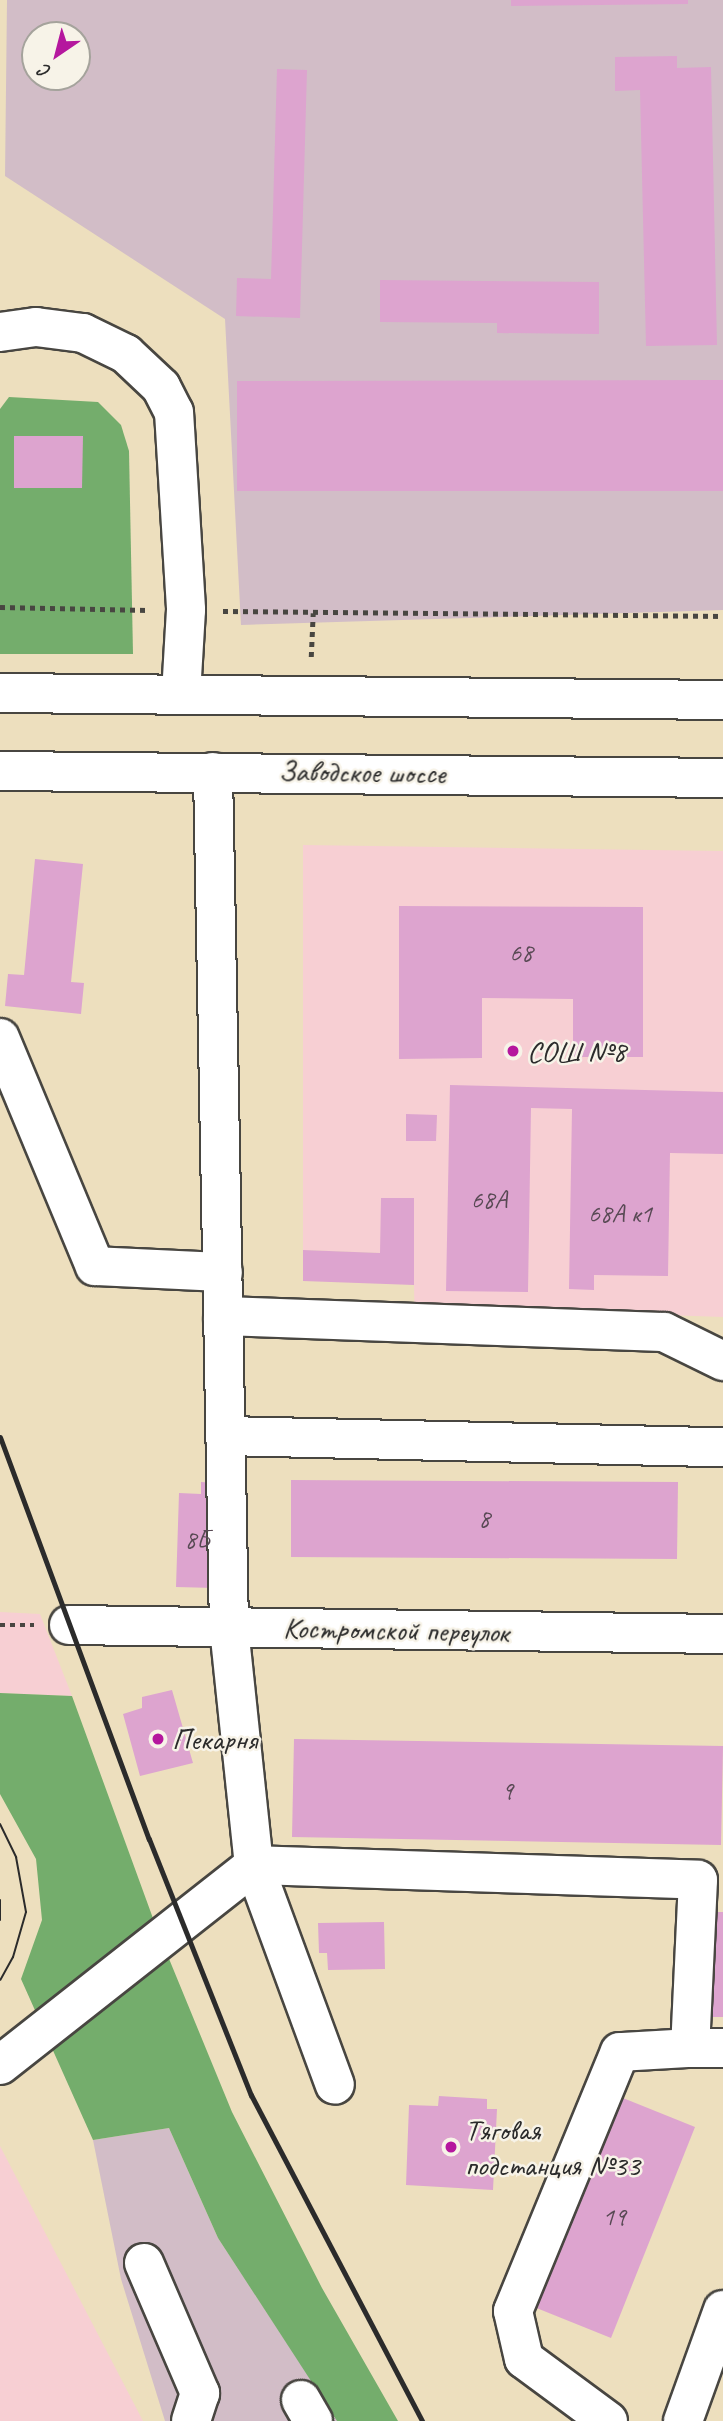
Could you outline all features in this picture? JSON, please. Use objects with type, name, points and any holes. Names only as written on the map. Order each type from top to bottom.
[{"type":"street","points":[[0,332],[36,327],[83,333],[126,354],[161,387],[174,412],[186,610],[181,695]]},
{"type":"street","points":[[0,693],[723,700]]},
{"type":"street","name":"Заводское шоссе","points":[[0,771],[723,778]]},
{"type":"street","points":[[213,772],[229,1628],[254,1865],[335,2085]]},
{"type":"street","points":[[0,1038],[95,1266],[223,1272]]},
{"type":"street","points":[[223,1316],[664,1332],[723,1361]]},
{"type":"street","points":[[226,1436],[723,1447]]},
{"type":"street","name":"Костромской переулок","points":[[69,1625],[723,1634]]},
{"type":"street","points":[[0,2066],[254,1865],[698,1880],[707,2048],[620,2052],[513,2311],[524,2359],[608,2421]]},
{"type":"street","points":[[144,2263],[200,2393],[191,2421]]},
{"type":"street","points":[[683,2421],[723,2310]]},
{"type":"path","points":[[0,607],[723,616]]},
{"type":"shaded area","points":[[7,0],[723,0],[723,610],[241,625],[225,319],[5,176]]},
{"type":"shaded area","name":"СОШ №8","points":[[303,845],[723,851],[723,1317],[665,1315],[415,1341],[414,1285],[381,1253],[303,1250]]},
{"type":"shaded area","points":[[0,1612],[40,1614],[72,1696],[0,1693]]},
{"type":"shaded area","points":[[169,2128],[218,2238],[338,2421],[165,2421],[121,2279],[93,2140]]},
{"type":"shaded area","points":[[0,2146],[143,2421],[0,2421]]},
{"type":"green space","points":[[9,397],[98,402],[121,425],[129,451],[133,654],[0,654],[0,409]]},
{"type":"green space","points":[[0,1693],[72,1696],[158,1932],[232,2112],[322,2288],[398,2421],[337,2421],[218,2238],[169,2128],[93,2140],[21,1979],[42,1920],[36,1859],[0,1794]]},
{"type":"building","points":[[511,0],[688,0],[688,4],[511,6]]},
{"type":"building","points":[[677,56],[677,68],[711,67],[717,345],[646,346],[640,90],[615,91],[615,57]]},
{"type":"building","points":[[277,69],[307,70],[300,318],[236,316],[237,278],[271,279]]},
{"type":"building","points":[[380,280],[599,282],[599,334],[497,333],[497,323],[380,322]]},
{"type":"building","points":[[723,380],[723,491],[237,491],[237,381]]},
{"type":"building","points":[[14,436],[83,436],[82,488],[14,488]]},
{"type":"building","points":[[35,859],[83,864],[71,982],[84,983],[81,1014],[5,1006],[8,974],[24,975]]},
{"type":"building","points":[[399,906],[643,907],[643,1057],[573,1057],[573,999],[482,998],[482,1058],[399,1059]]},
{"type":"building","points":[[450,1085],[723,1092],[723,1154],[670,1153],[668,1276],[594,1275],[594,1290],[569,1289],[572,1109],[531,1108],[528,1292],[446,1291]]},
{"type":"building","points":[[406,1114],[437,1115],[436,1141],[406,1141]]},
{"type":"building","points":[[381,1198],[414,1198],[414,1285],[303,1281],[303,1250],[380,1253]]},
{"type":"building","points":[[291,1480],[678,1482],[677,1559],[291,1557]]},
{"type":"building","points":[[201,1482],[218,1483],[215,1588],[176,1587],[179,1493],[201,1494]]},
{"type":"building","name":"Пекарня","points":[[172,1690],[193,1763],[140,1776],[123,1714],[142,1708],[142,1697]]},
{"type":"building","points":[[294,1739],[723,1746],[721,1845],[292,1837]]},
{"type":"building","points":[[708,1912],[723,1912],[723,2017],[704,2017]]},
{"type":"building","points":[[384,1922],[385,1969],[328,1970],[327,1953],[319,1953],[318,1923]]},
{"type":"building","name":"Тяговая подстанция №33","points":[[439,2096],[487,2099],[487,2109],[497,2109],[493,2190],[406,2185],[409,2105],[438,2106]]},
{"type":"building","points":[[618,2096],[695,2127],[611,2338],[534,2307]]},
{"type":"tram line","points":[[0,1824],[16,1857],[26,1912],[13,1957],[0,1980]]},
{"type":"tram line","points":[[0,1900],[0,1920]]},
{"type":"railway","points":[[0,1437],[149,1839],[251,2095],[422,2421]]},
{"type":"place","name":"СОШ №8","points":[[513,1051]]},
{"type":"place","name":"Пекарня","points":[[158,1739]]},
{"type":"place","name":"Тяговая подстанция №33","points":[[451,2147]]}]
